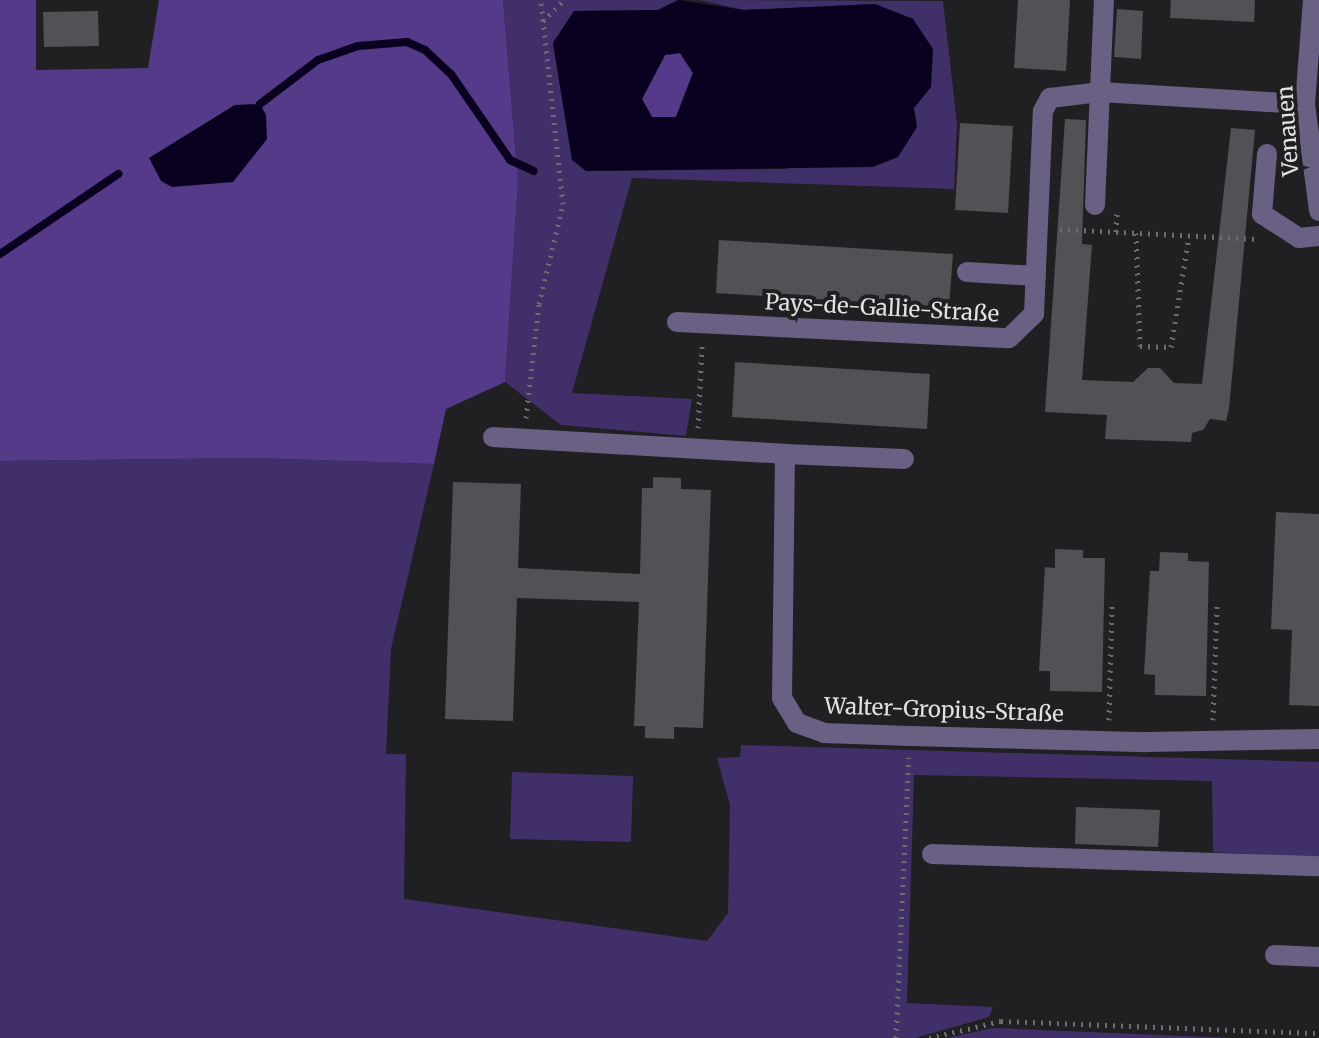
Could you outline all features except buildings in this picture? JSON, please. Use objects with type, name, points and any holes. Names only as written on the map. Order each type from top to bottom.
[{"type":"street","points":[[1095,205],[1104,0]]},
{"type":"street","name":"Venauen","points":[[1313,0],[1305,104],[1319,211]]},
{"type":"street","name":"Pays-de-Gallie-Straße","points":[[677,322],[1009,338],[1034,314],[1043,111],[1050,98],[1100,92],[1305,104]]},
{"type":"street","points":[[1267,154],[1262,214],[1309,237]]},
{"type":"street","points":[[967,272],[1036,276]]},
{"type":"street","points":[[493,437],[904,459]]},
{"type":"street","name":"Walter-Gropius-Straße","points":[[785,454],[782,698],[797,723],[824,733],[910,736],[1108,741],[1319,739]]},
{"type":"street","points":[[932,854],[1319,866]]},
{"type":"street","points":[[1275,955],[1319,957]]},
{"type":"path","points":[[524,438],[539,304],[563,204],[541,0]]},
{"type":"path","points":[[543,21],[564,0]]},
{"type":"path","points":[[1038,228],[1189,236],[1309,237]]},
{"type":"path","points":[[1136,233],[1140,346],[1171,347],[1189,236]]},
{"type":"path","points":[[696,448],[703,323]]},
{"type":"path","points":[[1108,741],[1112,606]]},
{"type":"path","points":[[1212,741],[1217,606]]},
{"type":"path","points":[[896,1038],[910,736]]},
{"type":"path","points":[[929,1038],[1001,1021],[1319,1033]]},
{"type":"shaded area","points":[[0,0],[36,0],[36,70],[148,68],[159,0],[503,0],[518,182],[505,382],[446,409],[434,464],[256,458],[0,461]],"holes":[[[259,104],[150,158],[235,105]]]},
{"type":"shaded area","points":[[503,0],[678,0],[658,10],[574,11],[553,43],[572,159],[586,171],[786,169],[913,108],[931,86],[913,19],[875,4],[744,10],[699,0],[943,1],[957,124],[954,189],[632,178],[572,393],[692,399],[686,436],[561,425],[505,382],[518,182]]},
{"type":"shaded area","points":[[678,0],[744,10],[875,4],[913,19],[933,49],[931,87],[914,108],[917,127],[898,157],[873,167],[586,171],[572,160],[553,43],[574,11],[658,10]],"holes":[[[680,53],[693,73],[676,117],[652,117],[642,99],[665,55]]]},
{"type":"shaded area","points":[[680,53],[693,73],[676,117],[652,117],[642,99],[665,55]]},
{"type":"shaded area","points":[[260,104],[266,115],[267,139],[233,182],[172,187],[161,181],[149,158],[235,105]]},
{"type":"shaded area","points":[[256,458],[434,464],[391,649],[386,754],[406,754],[404,899],[707,941],[728,913],[730,805],[717,758],[740,757],[741,745],[1319,762],[1319,858],[1213,852],[1212,781],[914,775],[907,1003],[993,1007],[989,1017],[915,1038],[0,1038],[0,461]]},
{"type":"shaded area","points":[[512,772],[633,776],[631,842],[510,839]]},
{"type":"shaded area","points":[[992,1028],[1235,1038],[947,1038]]},
{"type":"waterway","points":[[260,104],[318,60],[358,46],[407,42],[425,50],[451,74],[510,160],[534,171]]},
{"type":"waterway","points":[[0,254],[118,174]]}]
